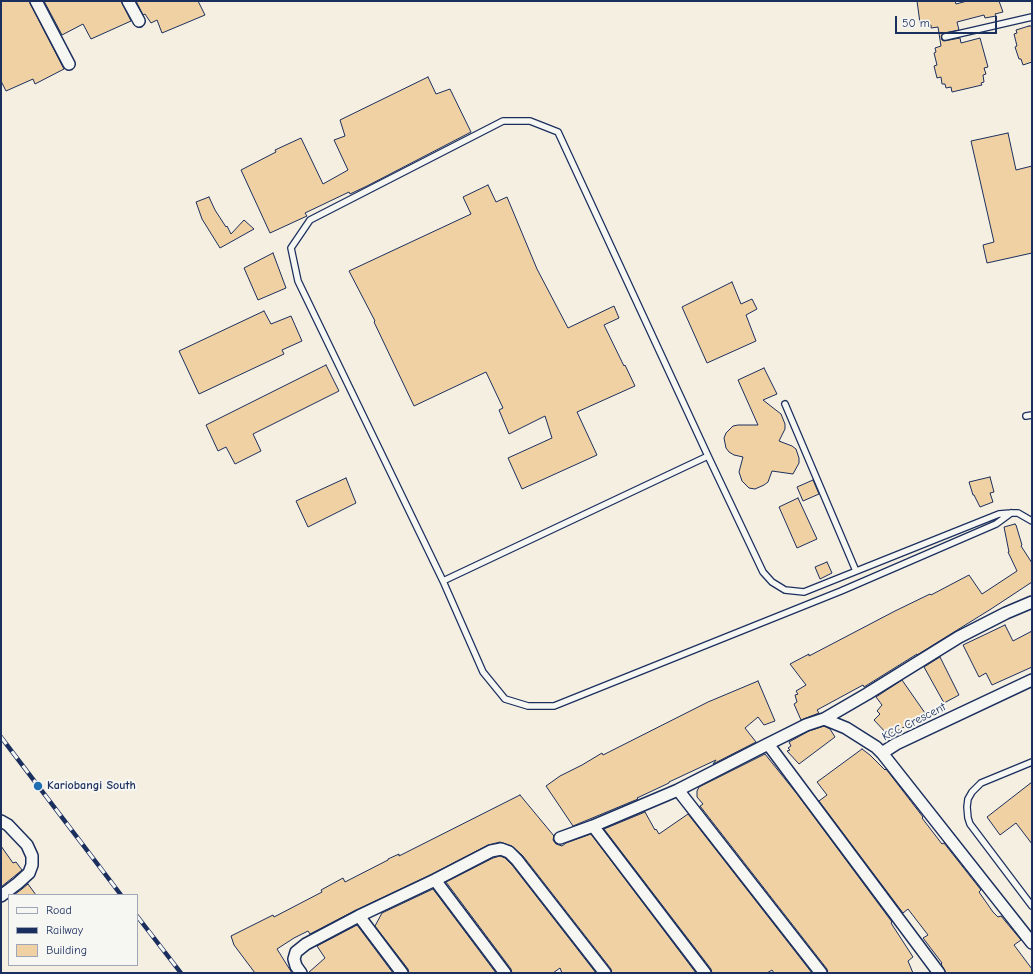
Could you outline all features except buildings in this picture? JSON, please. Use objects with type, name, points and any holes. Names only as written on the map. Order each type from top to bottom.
[{"type":"street","points":[[36,1],[69,64]]},
{"type":"street","points":[[128,1],[139,21]]},
{"type":"street","points":[[560,838],[593,826],[678,790],[806,725],[824,719],[959,637],[1006,613],[1032,602]]},
{"type":"street","name":"KCC Crescent","points":[[824,719],[846,728],[876,747],[882,753],[896,744],[1032,680]]},
{"type":"street","points":[[768,744],[939,973]]},
{"type":"street","points":[[882,753],[1032,943]]},
{"type":"street","points":[[678,790],[821,973]]},
{"type":"street","points":[[1,821],[8,825],[26,845],[32,856],[32,865],[29,873],[1,896]]},
{"type":"street","points":[[593,826],[705,973]]},
{"type":"street","points":[[301,973],[296,966],[294,959],[296,952],[306,944],[359,916],[435,880],[491,851],[501,850],[509,852],[605,973]]},
{"type":"street","points":[[435,880],[505,973]]},
{"type":"street","points":[[359,916],[402,973]]},
{"type":"lane","points":[[945,37],[1032,17]]},
{"type":"lane","points":[[1011,513],[996,524],[841,591],[554,706],[528,706],[505,699],[483,672],[443,580],[298,280],[291,248],[310,220],[503,121],[530,120],[558,132],[763,572],[772,582],[785,590],[804,592],[999,514],[1011,513],[1018,513],[1032,521]]},
{"type":"lane","points":[[785,404],[856,571]]},
{"type":"lane","points":[[443,580],[708,456]]},
{"type":"lane","points":[[1032,762],[981,783],[968,798],[967,807],[970,824],[1032,906]]},
{"type":"railway","points":[[1,737],[120,894]]},
{"type":"railway","points":[[138,917],[181,973]]},
{"type":"place","name":"Kariobangi South","points":[[38,786]]}]
